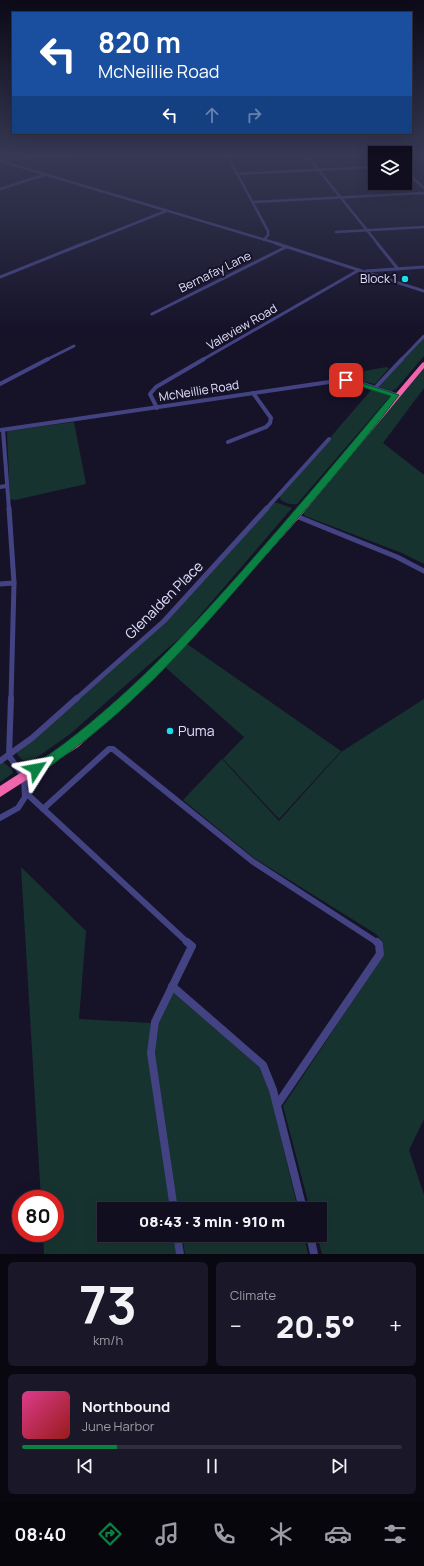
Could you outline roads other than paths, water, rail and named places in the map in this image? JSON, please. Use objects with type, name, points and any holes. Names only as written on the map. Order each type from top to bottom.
[{"type":"highway","points":[[0,792],[74,744],[152,675],[188,638],[296,516],[396,395],[424,364]]},
{"type":"street","points":[[0,277],[165,212]]},
{"type":"street","points":[[168,212],[424,290]]},
{"type":"street","points":[[258,212],[268,231],[268,235],[264,240]]},
{"type":"street","points":[[353,212],[398,269]]},
{"type":"street","points":[[336,232],[424,226]]},
{"type":"street","name":"Bernafay Lane","points":[[152,314],[286,247]]},
{"type":"street","points":[[361,271],[424,267]]},
{"type":"street","name":"Valeview Road","points":[[157,408],[150,394],[156,387],[361,271]]},
{"type":"street","points":[[375,388],[424,336]]},
{"type":"street","points":[[0,384],[74,346]]},
{"type":"street","name":"McNeillie Road","points":[[1,430],[343,380],[396,395]]},
{"type":"street","points":[[228,442],[266,427],[270,423],[271,418],[253,393]]},
{"type":"street","points":[[0,818],[18,808],[23,801],[25,792],[24,777],[9,756],[14,583],[1,430]]},
{"type":"street","name":"Glenalden Place","points":[[0,761],[32,738],[164,621],[329,439]]},
{"type":"street","points":[[0,487],[6,486]]},
{"type":"street","points":[[296,516],[397,557],[424,571]]},
{"type":"street","points":[[0,584],[14,583]]},
{"type":"street","points":[[43,809],[71,786],[79,774],[109,749],[113,749],[252,861],[374,938],[379,944],[380,954],[277,1105]]},
{"type":"street","points":[[25,792],[192,946],[155,1022],[152,1053],[173,1202]]},
{"type":"street","points":[[172,986],[263,1065],[277,1105],[301,1202]]},
{"type":"street","points":[[179,1242],[180,1254]]},
{"type":"street","points":[[311,1242],[314,1254]]},
{"type":"place","name":"Block 1","points":[[405,279]]},
{"type":"place","name":"Puma","points":[[170,731]]}]
